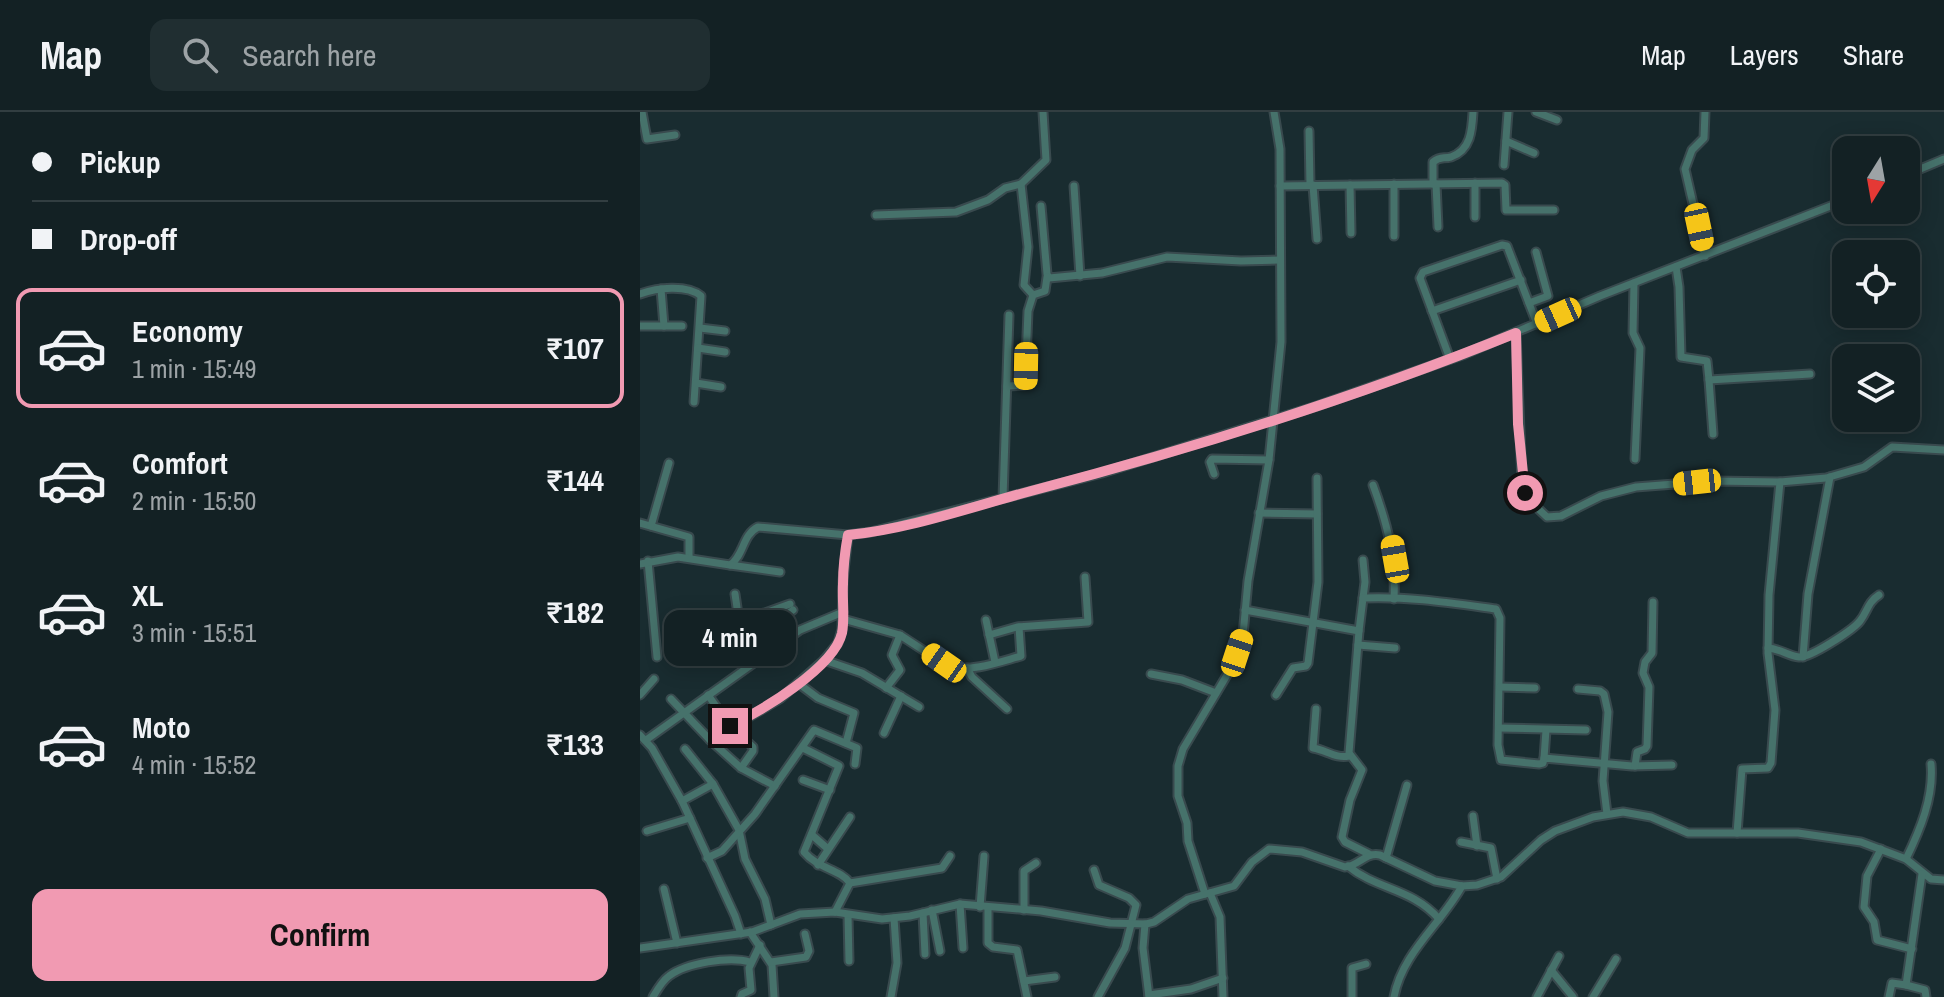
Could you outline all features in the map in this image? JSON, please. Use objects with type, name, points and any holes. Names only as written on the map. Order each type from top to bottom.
[{"type":"street","points":[[642,112],[647,139],[675,135]]},
{"type":"street","points":[[876,215],[956,212],[988,200],[1005,188],[1021,184],[1046,160],[1043,112]]},
{"type":"street","points":[[1223,997],[1220,917],[1188,841],[1178,796],[1178,761],[1237,653],[1243,635],[1269,460],[1281,342],[1279,138],[1274,112]]},
{"type":"street","points":[[1438,227],[1433,162],[1455,155],[1468,143],[1473,112]]},
{"type":"street","points":[[1504,165],[1508,112]]},
{"type":"street","points":[[1536,112],[1557,120]]},
{"type":"street","points":[[1705,112],[1704,138],[1692,150],[1685,169],[1705,256]]},
{"type":"street","points":[[1309,131],[1317,239]]},
{"type":"street","points":[[1506,141],[1534,153]]},
{"type":"street","points":[[1920,169],[1944,159]]},
{"type":"street","points":[[1475,183],[1475,217]]},
{"type":"street","points":[[1021,184],[1028,247],[1024,285],[1033,295]]},
{"type":"street","points":[[1394,184],[1394,236]]},
{"type":"street","points":[[1280,186],[1504,184],[1506,210],[1554,210]]},
{"type":"street","points":[[1350,185],[1351,233]]},
{"type":"street","points":[[1074,186],[1080,276]]},
{"type":"street","points":[[1033,295],[1045,291],[1047,277],[1041,206]]},
{"type":"street","points":[[730,565],[737,559],[752,530],[758,527],[848,535],[905,524],[1102,473],[1273,420],[1450,359],[1832,206]]},
{"type":"street","points":[[1450,359],[1420,278],[1423,272],[1505,245],[1509,248],[1537,324]]},
{"type":"street","points":[[1529,303],[1548,296],[1536,252]]},
{"type":"street","points":[[1047,277],[1102,273],[1167,257],[1280,260]]},
{"type":"street","points":[[1676,267],[1681,357],[1707,361],[1713,434]]},
{"type":"street","points":[[1432,311],[1521,280]]},
{"type":"street","points":[[1634,283],[1633,333],[1640,348],[1635,459]]},
{"type":"street","points":[[640,294],[661,289],[698,292],[702,301],[694,402]]},
{"type":"street","points":[[661,289],[664,326]]},
{"type":"street","points":[[1007,386],[1025,385],[1028,311],[1033,295]]},
{"type":"street","points":[[1003,498],[1009,315]]},
{"type":"street","points":[[640,326],[682,326]]},
{"type":"street","points":[[700,328],[725,331]]},
{"type":"street","points":[[1516,333],[1522,482],[1529,500],[1547,517],[1561,516],[1601,496],[1636,487],[1713,481],[1780,482],[1830,477],[1864,467],[1892,447],[1944,450]]},
{"type":"street","points":[[698,348],[725,352]]},
{"type":"street","points":[[1709,380],[1810,374]]},
{"type":"street","points":[[696,383],[721,387]]},
{"type":"street","points":[[1214,474],[1212,459],[1269,460]]},
{"type":"street","points":[[651,526],[669,463]]},
{"type":"street","points":[[1803,657],[1808,594],[1830,477]]},
{"type":"street","points":[[1276,695],[1293,668],[1307,665],[1318,582],[1317,478]]},
{"type":"street","points":[[1737,833],[1742,769],[1770,766],[1775,710],[1768,651],[1770,572],[1780,482]]},
{"type":"street","points":[[1373,485],[1392,543],[1394,599]]},
{"type":"street","points":[[1259,513],[1317,514]]},
{"type":"street","points":[[640,523],[689,537],[689,558]]},
{"type":"street","points":[[710,740],[770,706],[824,660],[838,643],[848,535]]},
{"type":"street","points":[[657,657],[644,562],[667,557],[689,558],[780,572]]},
{"type":"street","points":[[1349,756],[1365,582],[1363,560]]},
{"type":"street","points":[[989,635],[1019,627],[1088,622],[1085,577]]},
{"type":"street","points":[[735,594],[740,628],[761,657]]},
{"type":"street","points":[[1768,651],[1803,657],[1827,645],[1854,627],[1868,604],[1879,595]]},
{"type":"street","points":[[1363,598],[1411,601],[1429,598],[1498,611],[1501,760],[1543,763],[1546,730]]},
{"type":"street","points":[[1635,766],[1637,752],[1647,746],[1649,687],[1643,673],[1645,662],[1652,653],[1653,602]]},
{"type":"street","points":[[738,618],[791,607],[749,642]]},
{"type":"street","points":[[1245,610],[1359,631]]},
{"type":"street","points":[[741,934],[682,801],[643,737],[800,630],[843,615],[900,635],[949,667],[967,668],[1021,656],[1019,627]]},
{"type":"street","points":[[986,620],[995,662]]},
{"type":"street","points":[[886,688],[900,670],[892,655],[900,635]]},
{"type":"street","points":[[1358,645],[1395,648]]},
{"type":"street","points":[[824,660],[862,673],[919,707]]},
{"type":"street","points":[[967,668],[972,677],[1007,709]]},
{"type":"street","points":[[1151,674],[1177,679],[1216,693]]},
{"type":"street","points":[[640,695],[654,679]]},
{"type":"street","points":[[798,683],[818,698],[854,713],[846,743]]},
{"type":"street","points":[[1500,687],[1535,688]]},
{"type":"street","points":[[1578,689],[1604,694],[1608,712],[1603,764],[1607,814]]},
{"type":"street","points":[[708,695],[730,726],[753,749],[741,768]]},
{"type":"street","points":[[884,733],[901,696]]},
{"type":"street","points":[[671,699],[741,768],[775,786]]},
{"type":"street","points":[[1316,709],[1313,748],[1335,756],[1349,756],[1362,770],[1350,800],[1342,837],[1363,859]]},
{"type":"street","points":[[1499,728],[1586,730]]},
{"type":"street","points":[[707,858],[722,851],[755,814],[815,729],[859,749],[855,764]]},
{"type":"street","points":[[803,748],[839,766],[804,852],[818,865],[843,875],[850,883]]},
{"type":"street","points":[[685,749],[713,784],[739,830],[745,859],[765,899],[771,925]]},
{"type":"street","points":[[1544,758],[1635,766],[1672,765]]},
{"type":"street","points":[[1906,859],[1926,806],[1932,776],[1931,764]]},
{"type":"street","points":[[803,780],[830,790]]},
{"type":"street","points":[[682,801],[713,784]]},
{"type":"street","points":[[1386,858],[1407,785]]},
{"type":"street","points":[[1348,866],[1363,859],[1386,858],[1435,881],[1462,886],[1497,879],[1555,831],[1607,814],[1637,813],[1688,833],[1820,835],[1861,842],[1906,859],[1931,879],[1944,880]]},
{"type":"street","points":[[1473,816],[1477,846]]},
{"type":"street","points":[[818,865],[850,817]]},
{"type":"street","points":[[647,831],[690,818]]},
{"type":"street","points":[[812,835],[828,849]]},
{"type":"street","points":[[1461,842],[1491,848],[1497,879]]},
{"type":"street","points":[[640,948],[708,936],[741,934],[800,914],[835,912],[872,919],[894,918],[960,904],[1041,911],[1110,923],[1145,924],[1154,922],[1175,905],[1234,886],[1252,862],[1269,849],[1302,852],[1348,866],[1361,876],[1413,896],[1439,919]]},
{"type":"street","points":[[1881,849],[1867,876],[1865,911],[1874,922],[1877,940],[1912,949]]},
{"type":"street","points":[[850,883],[942,868],[950,856]]},
{"type":"street","points":[[984,856],[988,943],[993,947],[1017,950],[1027,997]]},
{"type":"street","points":[[1024,910],[1024,871],[1036,863]]},
{"type":"street","points":[[1094,870],[1099,885],[1136,902],[1132,924],[1114,972],[1098,997]]},
{"type":"street","points":[[1906,985],[1922,874]]},
{"type":"street","points":[[835,912],[850,883]]},
{"type":"street","points":[[1394,997],[1400,975],[1462,886]]},
{"type":"street","points":[[664,889],[677,943]]},
{"type":"street","points":[[960,904],[963,948]]},
{"type":"street","points":[[932,910],[940,951]]},
{"type":"street","points":[[923,913],[925,954]]},
{"type":"street","points":[[848,915],[849,961]]},
{"type":"street","points":[[891,997],[897,963],[894,918]]},
{"type":"street","points":[[1145,924],[1143,948],[1149,996],[1189,993],[1223,978]]},
{"type":"street","points":[[750,932],[771,962],[774,997]]},
{"type":"street","points":[[771,962],[806,957],[809,951],[805,934]]},
{"type":"street","points":[[741,997],[751,990],[750,962],[760,945]]},
{"type":"street","points":[[1537,997],[1559,956]]},
{"type":"street","points":[[653,997],[671,974],[723,958],[750,962]]},
{"type":"street","points":[[1595,993],[1616,959]]},
{"type":"street","points":[[1352,997],[1352,968],[1366,964]]},
{"type":"street","points":[[1551,970],[1573,997]]},
{"type":"street","points":[[1024,981],[1055,977]]},
{"type":"street","points":[[1889,997],[1892,983],[1926,991],[1926,997]]},
{"type":"route","points":[[730,726],[781,698],[824,660],[838,643],[843,619],[848,535],[936,516],[1153,458],[1317,406],[1516,333],[1518,424],[1525,493]]}]
